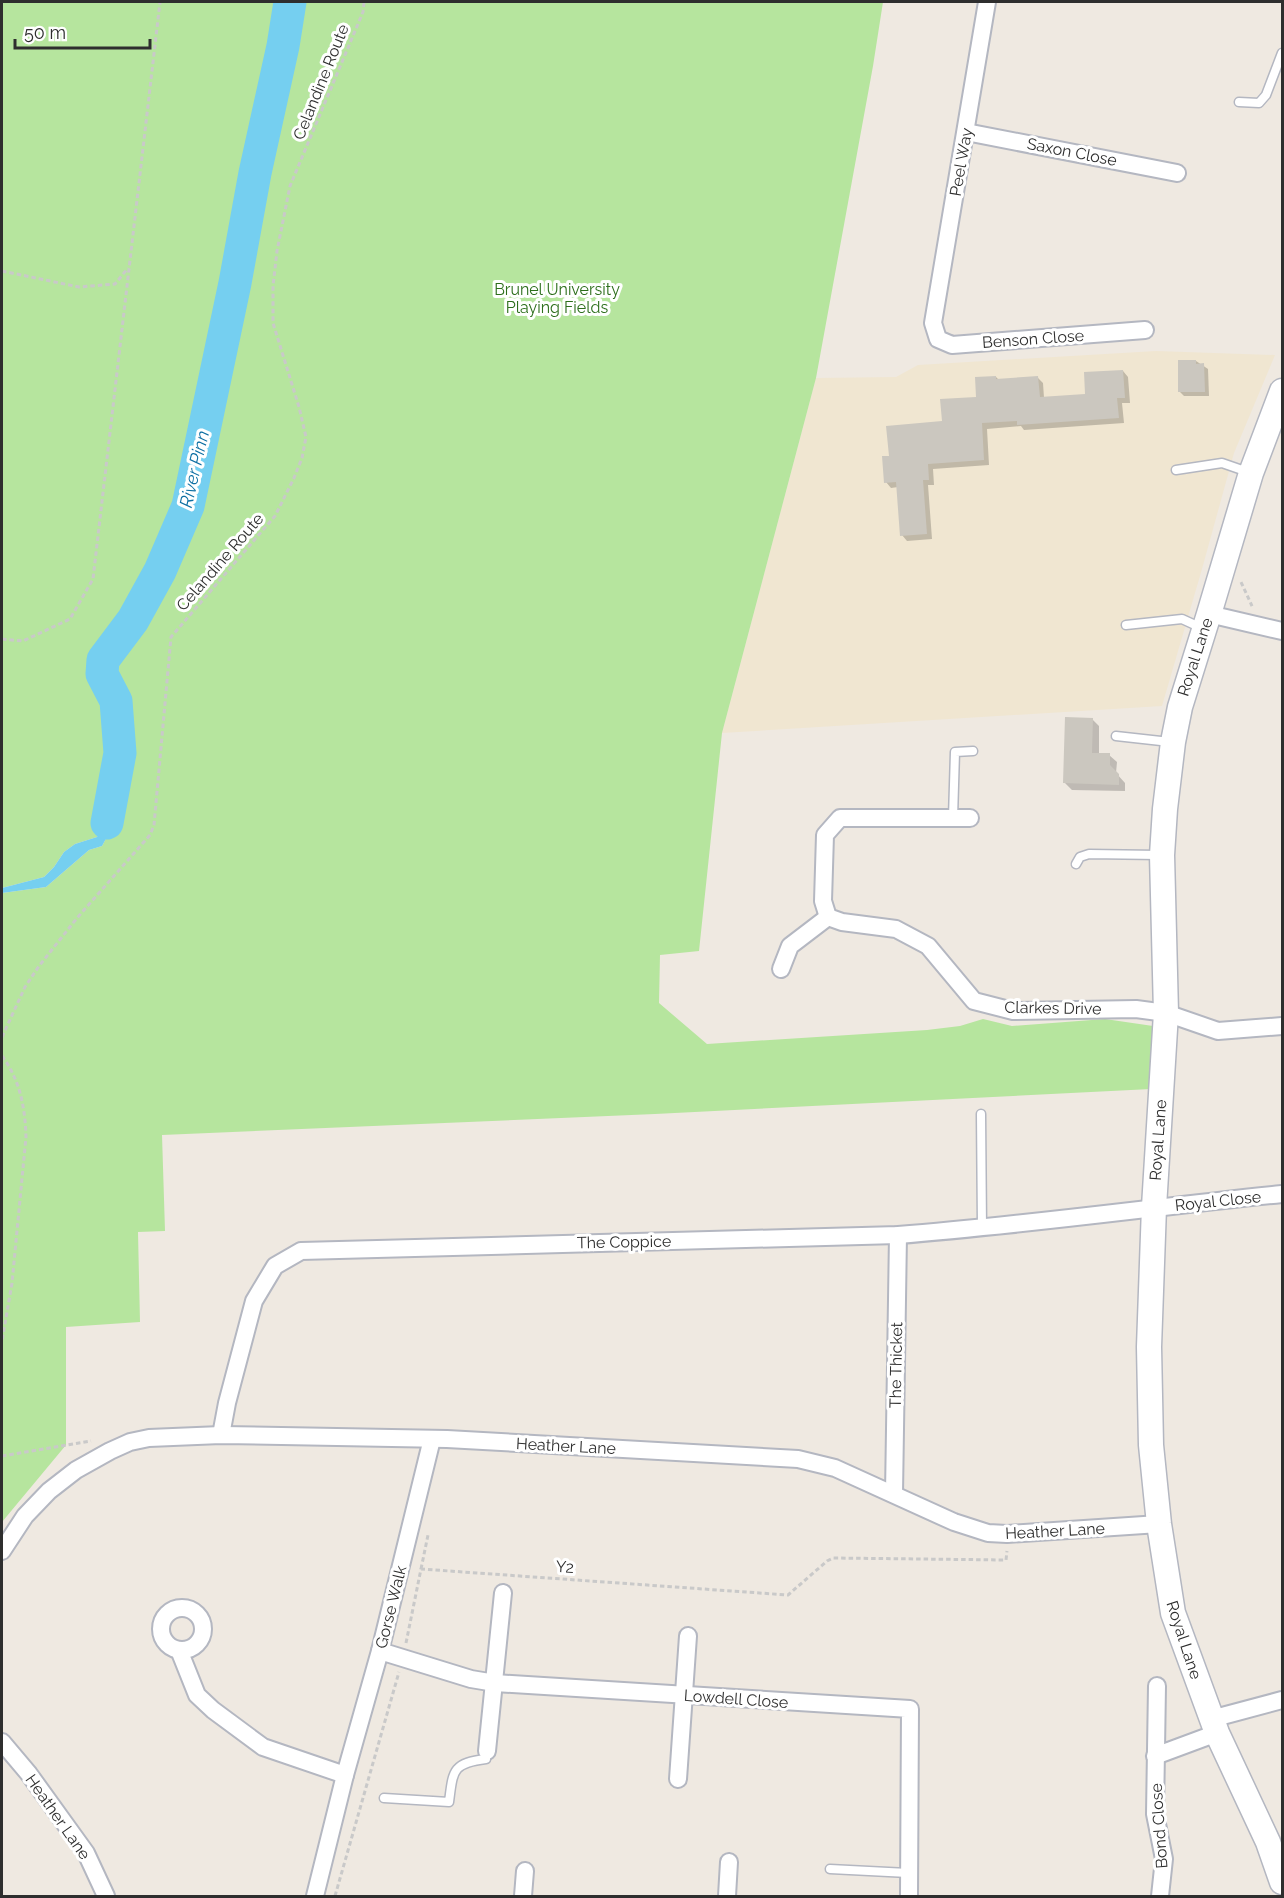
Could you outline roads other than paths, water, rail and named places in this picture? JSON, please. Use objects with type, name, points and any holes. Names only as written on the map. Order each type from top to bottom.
[{"type":"street","name":"Peel Way","points":[[933,323],[987,2]]},
{"type":"street","name":"Saxon Close","points":[[966,132],[1177,173]]},
{"type":"street","name":"Benson Close","points":[[933,323],[938,339],[952,345],[1145,330]]},
{"type":"street","name":"Royal Lane","points":[[1282,392],[1251,472],[1180,707],[1173,742],[1162,855],[1166,1013],[1154,1207],[1149,1347],[1151,1445],[1159,1524],[1173,1613],[1214,1726],[1268,1842],[1282,1882]]},
{"type":"street","points":[[1207,621],[1261,626],[1282,631]]},
{"type":"street","points":[[781,969],[790,946],[828,917],[823,901],[825,835],[840,818],[961,818]]},
{"type":"street","name":"Clarkes Drive","points":[[828,917],[842,922],[896,929],[928,946],[974,1001],[1013,1011],[1136,1009],[1166,1013],[1218,1031],[1282,1026]]},
{"type":"street","name":"Royal Close","points":[[1154,1207],[1282,1194]]},
{"type":"street","name":"The Coppice","points":[[221,1435],[226,1403],[254,1301],[275,1266],[301,1251],[898,1235],[982,1228],[1154,1207]]},
{"type":"street","name":"The Thicket","points":[[894,1494],[898,1235]]},
{"type":"street","name":"Heather Lane","points":[[2,1551],[25,1516],[49,1491],[76,1470],[110,1451],[130,1442],[149,1438],[221,1435],[432,1439],[798,1459],[835,1468],[954,1522],[988,1533],[1007,1534],[1159,1524]]},
{"type":"street","name":"Gorse Walk","points":[[315,1896],[345,1775],[380,1651],[432,1439]]},
{"type":"street","points":[[487,1751],[503,1593]]},
{"type":"street","points":[[678,1779],[688,1636]]},
{"type":"street","points":[[179,1650],[197,1695],[213,1710],[263,1747],[345,1775]]},
{"type":"street","name":"Lowdell Close","points":[[380,1651],[471,1679],[495,1683],[910,1710],[909,1896]]},
{"type":"street","name":"Bond Close","points":[[1157,1686],[1155,1814],[1164,1859],[1160,1896]]},
{"type":"street","points":[[1155,1756],[1214,1726],[1282,1700]]},
{"type":"street","name":"Heather Lane","points":[[2,1742],[29,1774],[86,1853],[106,1896]]},
{"type":"street","points":[[728,1896],[729,1862]]},
{"type":"street","points":[[523,1896],[525,1871]]},
{"type":"lane","points":[[1239,102],[1259,103],[1266,95],[1282,53]]},
{"type":"lane","points":[[1176,470],[1222,463],[1251,472]]},
{"type":"lane","points":[[1126,625],[1182,619],[1207,621]]},
{"type":"lane","points":[[1116,736],[1173,742]]},
{"type":"lane","points":[[961,818],[955,752],[973,751]]},
{"type":"lane","points":[[1076,864],[1080,857],[1089,854],[1162,855]]},
{"type":"lane","points":[[981,1114],[982,1228]]},
{"type":"lane","points":[[384,1798],[449,1802],[454,1772],[458,1766],[486,1759],[487,1751]]},
{"type":"lane","points":[[830,1869],[908,1873]]},
{"type":"water","points":[[115,779],[116,814],[102,846],[89,850],[46,887],[2,893],[2,888],[44,877],[64,852],[75,844],[97,837],[107,818],[107,803]]},
{"type":"waterway","name":"River Pinn","points":[[107,823],[120,753],[116,701],[102,674],[103,660],[133,620],[160,571],[188,506],[283,46],[290,2]]},
{"type":"park label","name":"Brunel University Playing Fields","points":[[557,298]]}]
